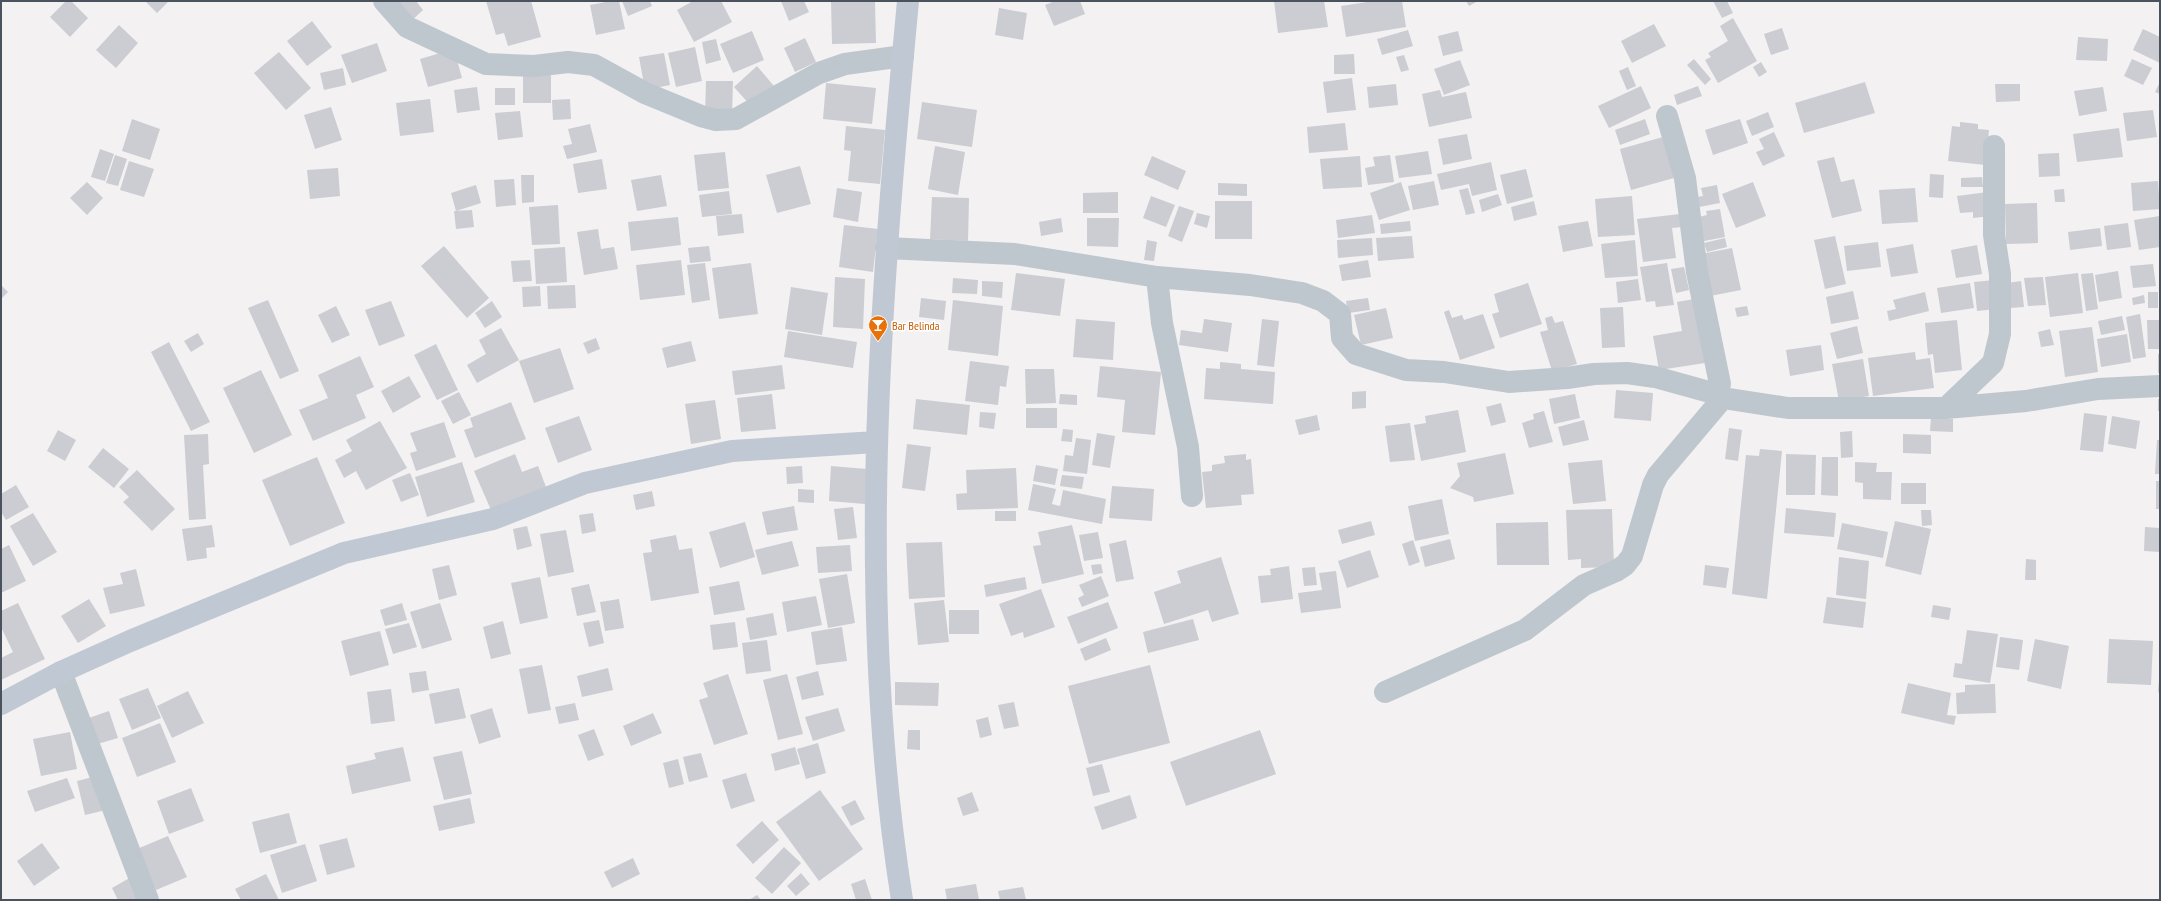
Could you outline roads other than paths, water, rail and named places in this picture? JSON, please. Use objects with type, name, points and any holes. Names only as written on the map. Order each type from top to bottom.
[{"type":"street","points":[[384,1],[407,27],[486,64],[534,66],[568,62],[594,65],[645,94],[701,116],[716,120],[736,119],[819,73],[845,64],[903,56]]},
{"type":"street","points":[[902,900],[891,834],[878,674],[876,442],[886,248],[908,1]]},
{"type":"street","points":[[1385,692],[1525,630],[1584,585],[1616,571],[1625,564],[1632,556],[1653,485],[1658,475],[1718,396],[1720,384],[1697,272],[1685,178],[1667,116]]},
{"type":"street","points":[[1946,408],[1992,363],[2000,334],[2000,274],[1994,235],[1994,146]]},
{"type":"street","points":[[886,248],[1015,254],[1157,277],[1250,285],[1302,293],[1323,301],[1340,314],[1342,338],[1356,354],[1406,370],[1444,372],[1509,382],[1567,378],[1594,374],[1627,373],[1655,378],[1718,396],[1788,408],[1946,408],[2026,401],[2098,389],[2160,386]]},
{"type":"street","points":[[1157,277],[1162,323],[1188,447],[1192,496]]},
{"type":"street","points":[[1,704],[61,672],[130,641],[344,553],[493,519],[585,483],[732,451],[876,442]]},
{"type":"street","points":[[61,672],[148,900]]},
{"type":"place","name":"Bar Belinda","points":[[878,342]]}]
